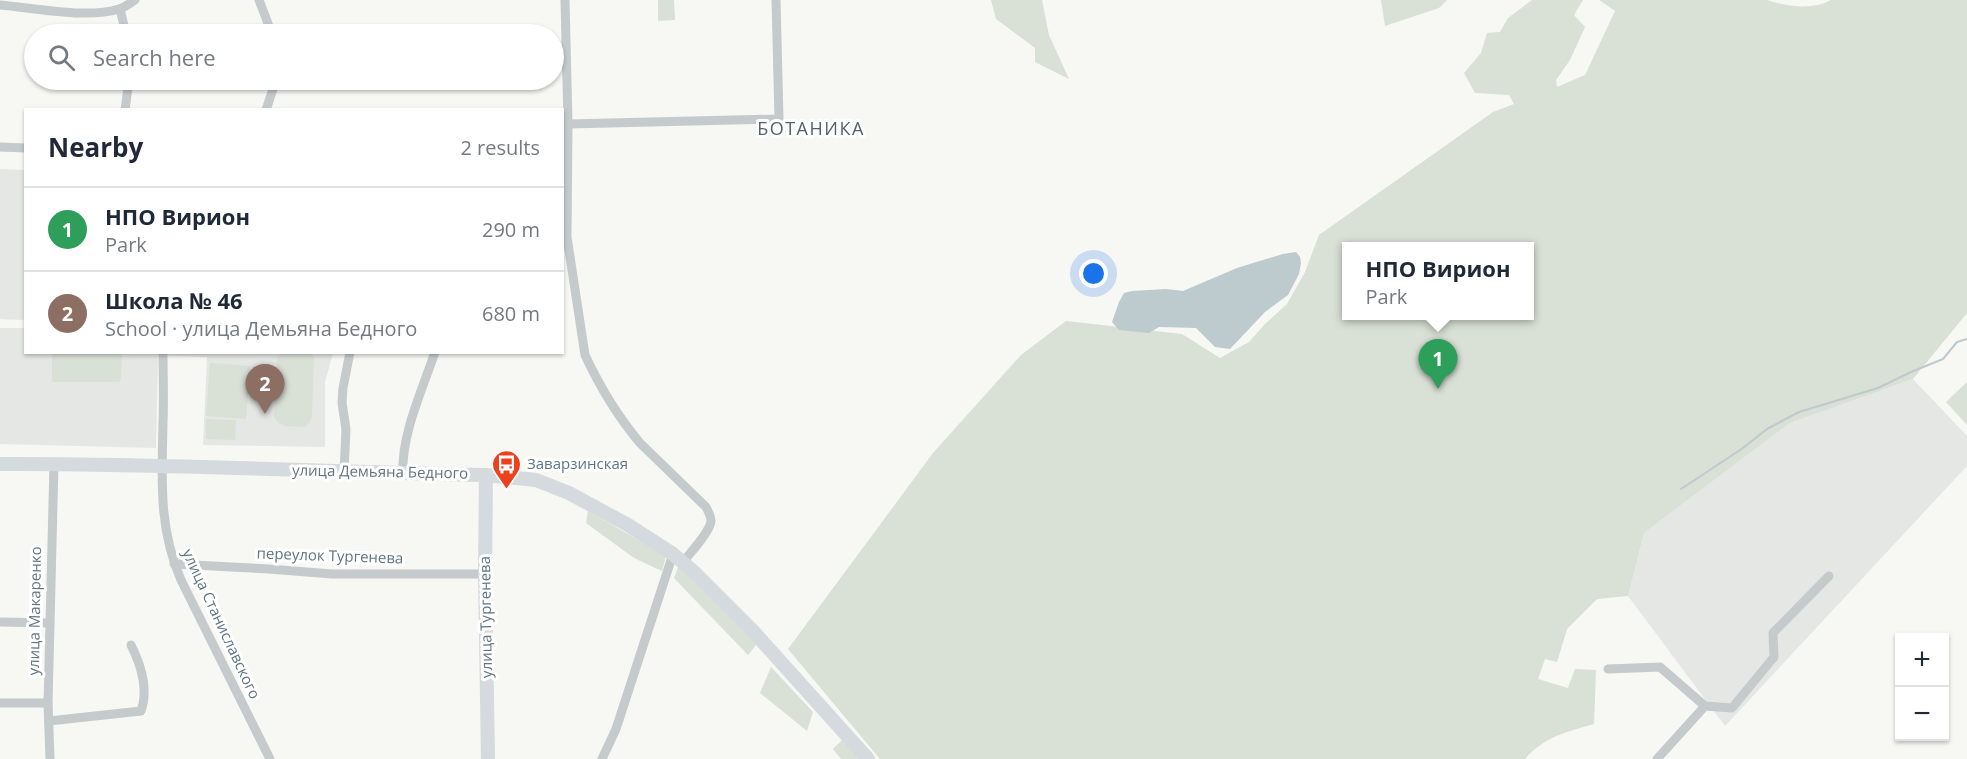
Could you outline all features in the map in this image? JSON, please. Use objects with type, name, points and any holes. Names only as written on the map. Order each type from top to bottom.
[{"type":"street","points":[[0,5],[80,13],[120,9],[135,0]]},
{"type":"street","points":[[259,0],[268,24]]},
{"type":"street","points":[[565,0],[568,124],[567,237],[585,355],[591,369],[631,433],[706,507],[711,522],[708,530],[678,558],[616,729],[602,759]]},
{"type":"street","points":[[568,124],[779,119],[776,0]]},
{"type":"street","points":[[120,9],[124,24]]},
{"type":"street","points":[[125,108],[128,90]]},
{"type":"street","points":[[268,108],[273,90]]},
{"type":"street","points":[[0,147],[24,148]]},
{"type":"street","name":"улица Станиславского","points":[[163,354],[161,465],[168,546],[174,564],[270,759]]},
{"type":"street","points":[[344,472],[346,429],[342,403],[350,354]]},
{"type":"street","points":[[403,473],[402,461],[406,438],[434,354]]},
{"type":"street","name":"улица Демьяна Бедного","points":[[0,464],[161,465],[486,475],[536,480],[569,493],[628,525],[678,558],[769,648],[868,759]]},
{"type":"street","name":"улица Макаренко","points":[[50,759],[48,702],[54,464]]},
{"type":"street","name":"улица Тургенева","points":[[486,475],[488,759]]},
{"type":"street","name":"переулок Тургенева","points":[[174,564],[332,574],[485,574]]},
{"type":"street","points":[[1608,669],[1660,667],[1705,706],[1732,708],[1774,657],[1773,633],[1829,576]]},
{"type":"street","points":[[0,622],[50,623]]},
{"type":"street","points":[[49,721],[141,711],[145,686],[139,662],[131,645]]},
{"type":"street","points":[[0,703],[48,702]]},
{"type":"street","points":[[1657,759],[1705,706]]},
{"type":"shaded area","points":[[658,0],[674,0],[675,20],[658,21]]},
{"type":"shaded area","points":[[991,0],[1042,0],[1049,35],[1069,79],[1035,62],[1035,48],[996,19]]},
{"type":"shaded area","points":[[1381,0],[1447,0],[1439,8],[1385,26]]},
{"type":"shaded area","points":[[1532,0],[1583,0],[1574,15],[1585,27],[1570,60],[1556,80],[1557,87],[1585,75],[1615,11],[1599,0],[1767,0],[1808,6],[1831,0],[1967,0],[1967,313],[1913,379],[1790,423],[1644,533],[1628,596],[1597,599],[1567,629],[1557,662],[1545,659],[1538,679],[1568,688],[1575,669],[1596,670],[1594,724],[1548,740],[1525,759],[880,759],[788,649],[933,453],[1021,355],[1066,321],[1182,334],[1220,358],[1249,342],[1287,304],[1305,272],[1319,235],[1493,112],[1514,104],[1509,95],[1475,93],[1464,73],[1481,53],[1487,33],[1500,32],[1508,18]]},
{"type":"shaded area","points":[[0,169],[24,170],[24,320],[0,319]]},
{"type":"shaded area","points":[[1296,252],[1301,263],[1299,274],[1288,295],[1265,312],[1230,349],[1215,347],[1196,328],[1159,327],[1149,333],[1119,330],[1112,322],[1124,293],[1166,289],[1183,291],[1237,268]]},
{"type":"shaded area","points":[[0,328],[24,328],[24,354],[333,354],[325,382],[325,447],[203,445],[207,357],[158,355],[156,448],[0,444]]},
{"type":"shaded area","points":[[52,354],[122,354],[119,382],[52,382]]},
{"type":"shaded area","points":[[280,354],[312,354],[314,358],[312,415],[305,427],[283,425],[274,416],[277,358]]},
{"type":"shaded area","points":[[210,363],[250,366],[246,419],[206,416]]},
{"type":"shaded area","points":[[1913,379],[1967,436],[1967,466],[1725,726],[1628,596],[1644,533],[1790,423]]},
{"type":"shaded area","points":[[1967,382],[1967,425],[1946,402]]},
{"type":"shaded area","points":[[206,419],[236,420],[235,440],[206,439]]},
{"type":"shaded area","points":[[588,511],[666,556],[662,571],[634,558],[586,523]]},
{"type":"shaded area","points":[[679,565],[740,623],[756,645],[748,655],[674,578]]},
{"type":"shaded area","points":[[771,667],[813,712],[807,731],[760,693]]},
{"type":"shaded area","points":[[844,738],[862,759],[841,759],[833,749]]},
{"type":"waterway","points":[[1681,489],[1743,448],[1767,429],[1799,412],[1878,388],[1943,359],[1957,342],[1967,339]]},
{"type":"place","name":"НПО Вирион","points":[[1438,389]]},
{"type":"place","name":"Школа № 46","points":[[265,414]]},
{"type":"place","name":"Заварзинская","points":[[506,490]]},
{"type":"district","name":"БОТАНИКА","points":[[811,129]]}]
